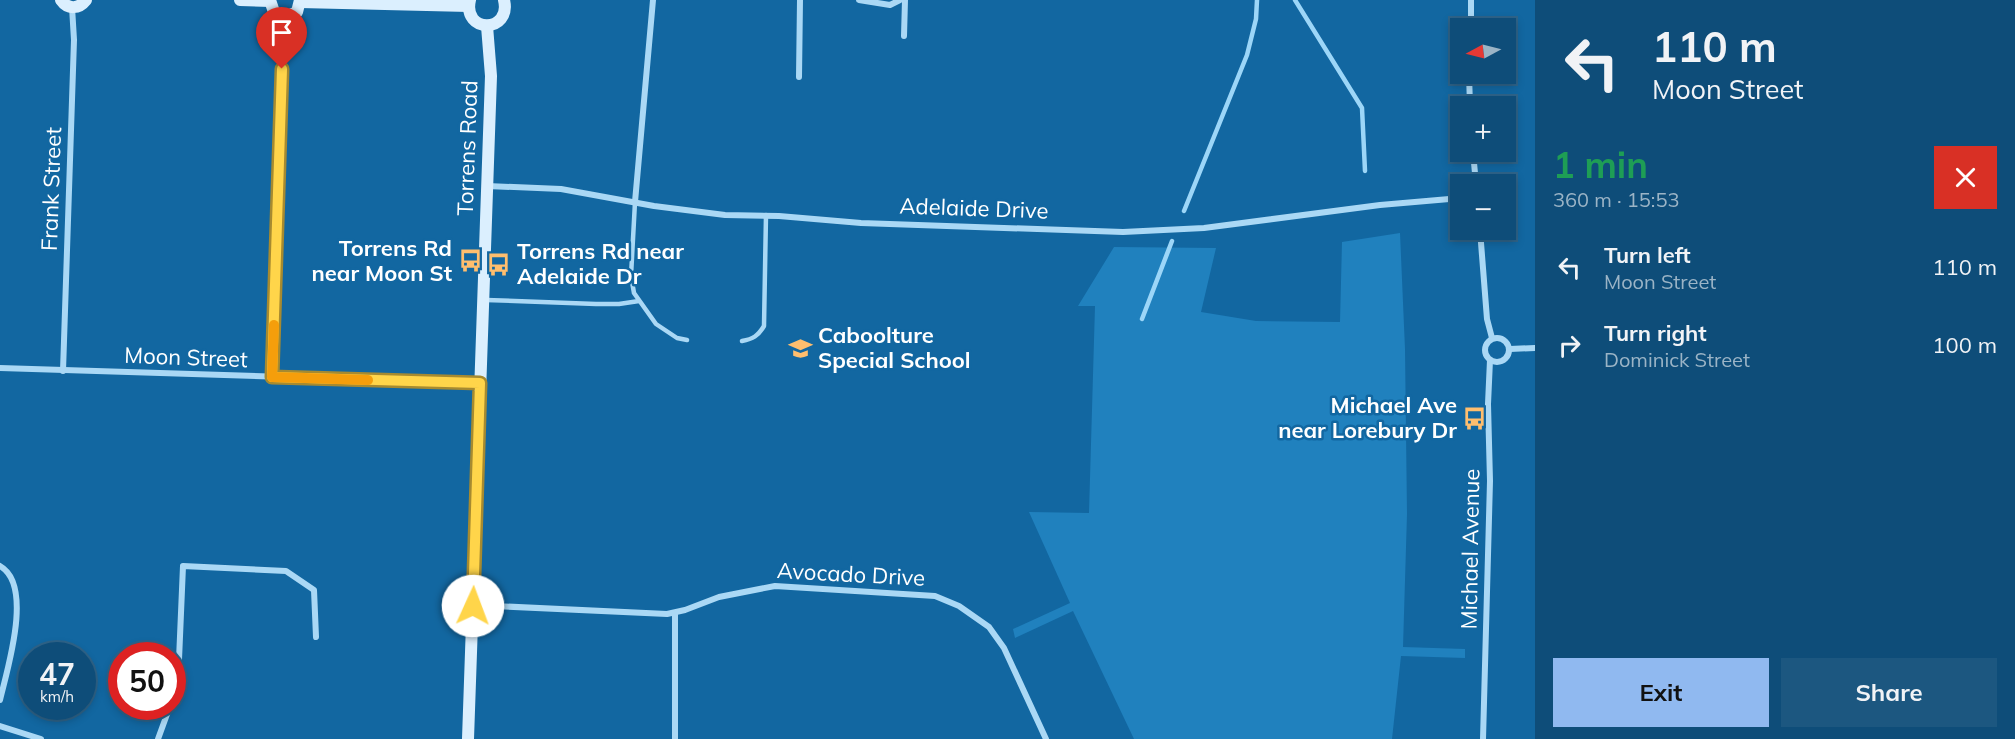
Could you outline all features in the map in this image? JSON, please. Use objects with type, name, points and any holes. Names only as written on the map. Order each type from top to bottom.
[{"type":"main road","points":[[61,0],[72,8],[80,6],[86,0]]},
{"type":"main road","points":[[240,0],[270,0],[274,12],[283,17],[295,14],[300,1],[469,3],[472,18],[487,26],[502,17],[504,0]]},
{"type":"main road","name":"Torrens Road","points":[[468,739],[491,76],[487,26]]},
{"type":"street","points":[[635,202],[652,0]]},
{"type":"street","points":[[799,77],[800,0]]},
{"type":"street","points":[[859,0],[890,5],[900,0]]},
{"type":"street","points":[[904,36],[905,0]]},
{"type":"street","points":[[1471,0],[1471,18]]},
{"type":"street","name":"Frank Street","points":[[63,371],[73,52],[72,8]]},
{"type":"street","points":[[272,377],[283,17]]},
{"type":"street","name":"Adelaide Drive","points":[[487,186],[561,189],[725,215],[861,223],[1144,232],[1204,228],[1380,205],[1450,199]]},
{"type":"street","points":[[1481,240],[1487,319],[1492,338]]},
{"type":"street","points":[[1492,338],[1502,338],[1508,344],[1509,354],[1504,360],[1497,362],[1486,356],[1485,348],[1492,338]]},
{"type":"street","points":[[1510,348],[1535,348]]},
{"type":"street","name":"Michael Avenue","points":[[1483,739],[1490,481],[1488,404],[1490,360]]},
{"type":"street","name":"Moon Street","points":[[0,368],[480,383]]},
{"type":"street","points":[[0,566],[9,572],[15,585],[16,606],[14,642],[0,700]]},
{"type":"street","points":[[180,642],[183,566],[286,572],[314,590],[316,637]]},
{"type":"street","name":"Avocado Drive","points":[[473,606],[675,613],[719,597],[775,586],[935,596],[959,606],[990,627],[1004,648],[1046,739]]},
{"type":"street","points":[[675,613],[675,739]]},
{"type":"street","points":[[158,739],[165,720]]},
{"type":"street","points":[[0,726],[41,739]]},
{"type":"lane","points":[[635,202],[631,276],[634,293],[656,324],[665,332],[687,340]]},
{"type":"lane","points":[[742,341],[755,338],[764,326],[766,216]]},
{"type":"lane","points":[[483,299],[596,304],[639,301]]},
{"type":"shaded area","points":[[1400,233],[1405,349],[1407,514],[1403,647],[1465,649],[1465,658],[1401,656],[1392,739],[1134,739],[1073,611],[1015,638],[1013,629],[1070,603],[1029,512],[1089,513],[1095,306],[1078,306],[1114,247],[1216,248],[1201,312],[1256,321],[1340,322],[1342,242]]},
{"type":"waterway","points":[[1184,211],[1247,55],[1256,19],[1257,0]]},
{"type":"waterway","points":[[1295,0],[1362,108],[1365,171]]},
{"type":"waterway","points":[[1142,319],[1172,241]]},
{"type":"slow traffic","points":[[274,325],[272,377],[368,380]]},
{"type":"place","name":"Torrens Rd near Moon St","points":[[470,261]]},
{"type":"place","name":"Torrens Rd near Adelaide Dr","points":[[499,264]]},
{"type":"place","name":"Caboolture Special School","points":[[800,348]]},
{"type":"place","name":"Michael Ave near Lorebury Dr","points":[[1475,418]]},
{"type":"route","points":[[282,69],[272,377],[480,383],[473,606]]}]
